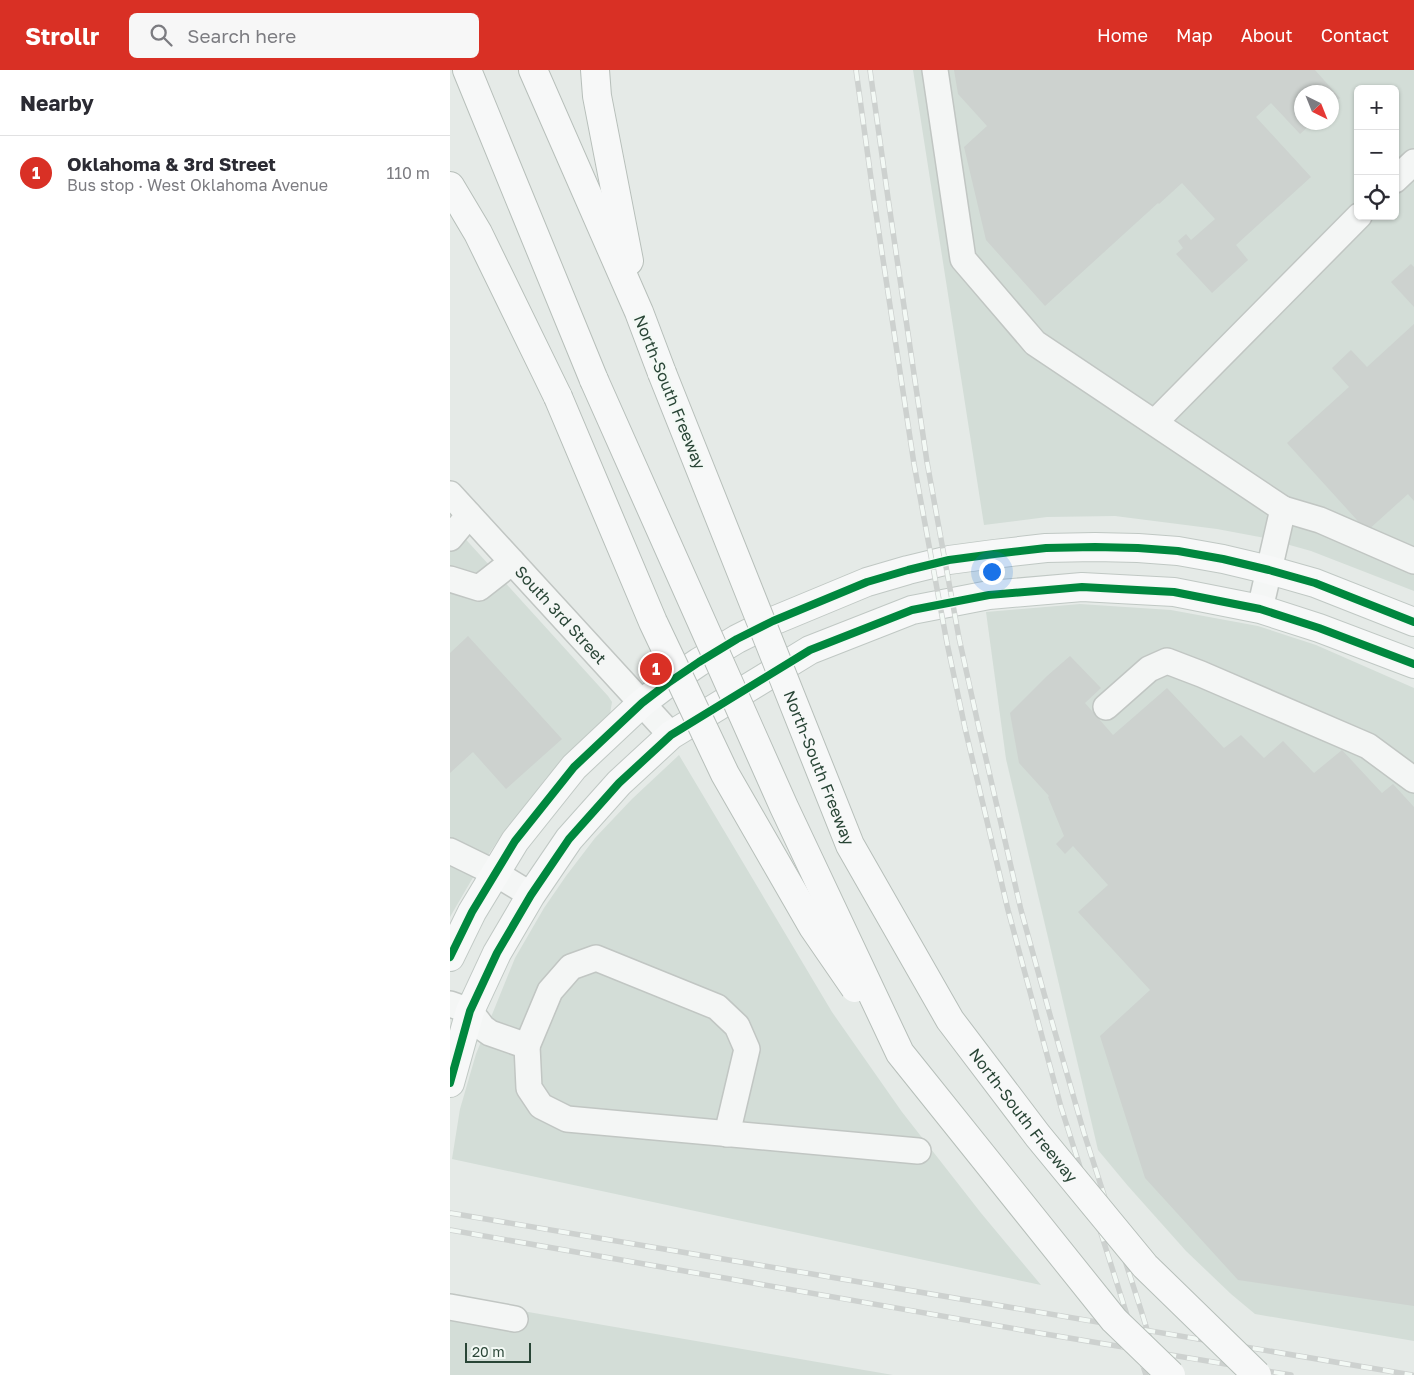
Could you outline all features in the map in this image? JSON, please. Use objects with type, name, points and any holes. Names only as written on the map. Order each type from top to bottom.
[{"type":"main road","points":[[467,70],[594,380],[784,807],[900,1053]]},
{"type":"main road","name":"North-South Freeway","points":[[533,70],[639,312],[850,845],[950,1020],[1038,1136],[1145,1266],[1257,1375]]},
{"type":"main road","points":[[595,70],[597,96],[639,312]]},
{"type":"main road","points":[[450,186],[478,233],[558,397],[653,622],[725,774],[813,927],[900,1053],[1114,1320],[1171,1375]]},
{"type":"main road","points":[[450,198],[478,233]]},
{"type":"main road","points":[[450,957],[472,912],[515,841],[574,767],[642,703],[699,662],[737,639],[773,621],[867,582],[949,560],[1046,548],[1138,548],[1178,551],[1269,570],[1315,583],[1414,622]]},
{"type":"main road","points":[[450,1083],[460,1007],[497,953],[531,895],[569,839],[619,783],[671,735],[810,650],[912,610],[988,595],[1082,587],[1174,592],[1260,609],[1320,628],[1414,664]]},
{"type":"street","points":[[935,70],[963,259],[1035,343],[1283,509],[1320,520],[1414,561]]},
{"type":"street","points":[[1399,176],[1414,162]]},
{"type":"street","points":[[1155,422],[1355,220]]},
{"type":"street","name":"South 3rd Street","points":[[450,494],[671,735]]},
{"type":"street","points":[[1260,609],[1283,509]]},
{"type":"street","points":[[450,538],[469,515]]},
{"type":"street","points":[[450,579],[479,588],[512,562]]},
{"type":"street","points":[[1106,707],[1149,669],[1167,661],[1202,674],[1368,746],[1414,780]]},
{"type":"street","points":[[450,851],[494,873],[531,895]]},
{"type":"street","points":[[727,1134],[747,1049],[738,1026],[717,1007],[596,958],[571,967],[550,991],[527,1046],[529,1088],[541,1106],[567,1120],[918,1151]]},
{"type":"street","points":[[460,1007],[490,1033],[527,1046]]},
{"type":"street","points":[[450,1307],[515,1319]]},
{"type":"shaded area","points":[[913,70],[1414,70],[1414,591],[1311,551],[1265,538],[1217,529],[1115,516],[1047,517],[984,525]]},
{"type":"shaded area","points":[[450,522],[612,702],[610,714],[547,777],[499,839],[475,874],[450,917]]},
{"type":"shaded area","points":[[1080,604],[1171,610],[1258,626],[1316,645],[1414,688],[1414,1341],[1255,1314],[1186,1251],[1098,1150],[1006,759],[986,612]]},
{"type":"shaded area","points":[[679,755],[832,1012],[902,1112],[981,1213],[1041,1285],[452,1159],[460,1109],[476,1054],[515,958],[544,908],[595,838],[632,799]]},
{"type":"shaded area","points":[[450,1296],[493,1306],[893,1375],[450,1375]]},
{"type":"building","points":[[954,70],[1315,70],[1328,85],[1294,85],[1294,128],[1271,103],[1256,117],[1311,177],[1236,245],[1248,260],[1212,293],[1176,254],[1183,248],[1178,241],[1186,234],[1191,240],[1215,219],[1182,183],[1045,306],[986,240],[964,147],[987,126],[958,94]]},
{"type":"building","points":[[1296,130],[1304,130],[1300,134]]},
{"type":"building","points":[[1411,264],[1414,267],[1414,307],[1391,282]]},
{"type":"building","points":[[1414,324],[1414,501],[1408,494],[1367,531],[1287,443],[1349,387],[1332,368],[1351,350],[1367,367]]},
{"type":"building","points":[[468,636],[562,739],[506,789],[473,752],[450,773],[450,653]]},
{"type":"building","points":[[1070,656],[1101,688],[1085,703],[1113,735],[1167,688],[1224,748],[1241,735],[1264,758],[1283,741],[1314,773],[1342,750],[1382,793],[1393,784],[1414,807],[1414,1306],[1238,1280],[1145,1178],[1100,1036],[1150,990],[1078,912],[1108,885],[1073,846],[1065,854],[1056,844],[1064,836],[1049,796],[1019,763],[1010,713]]},
{"type":"railway","points":[[856,70],[914,464],[947,643],[965,728],[1008,910],[1061,1107],[1146,1375]]},
{"type":"railway","points":[[870,70],[927,462],[959,638],[978,724],[1021,910],[1050,1015],[1084,1133],[1161,1375]]},
{"type":"railway","points":[[450,1213],[1412,1375]]},
{"type":"railway","points":[[450,1230],[1291,1375]]},
{"type":"cycle path","points":[[450,957],[472,912],[515,841],[574,767],[642,703],[699,662],[737,639],[773,621],[867,582],[949,560],[994,554],[1046,548],[1138,548],[1178,551],[1269,570],[1315,583],[1414,622]]},
{"type":"cycle path","points":[[450,1083],[470,1011],[497,953],[531,895],[569,839],[619,783],[671,735],[810,650],[912,610],[989,595],[1082,587],[1174,592],[1260,609],[1319,628],[1414,664]]},
{"type":"place","name":"Oklahoma & 3rd Street","points":[[656,669]]}]
